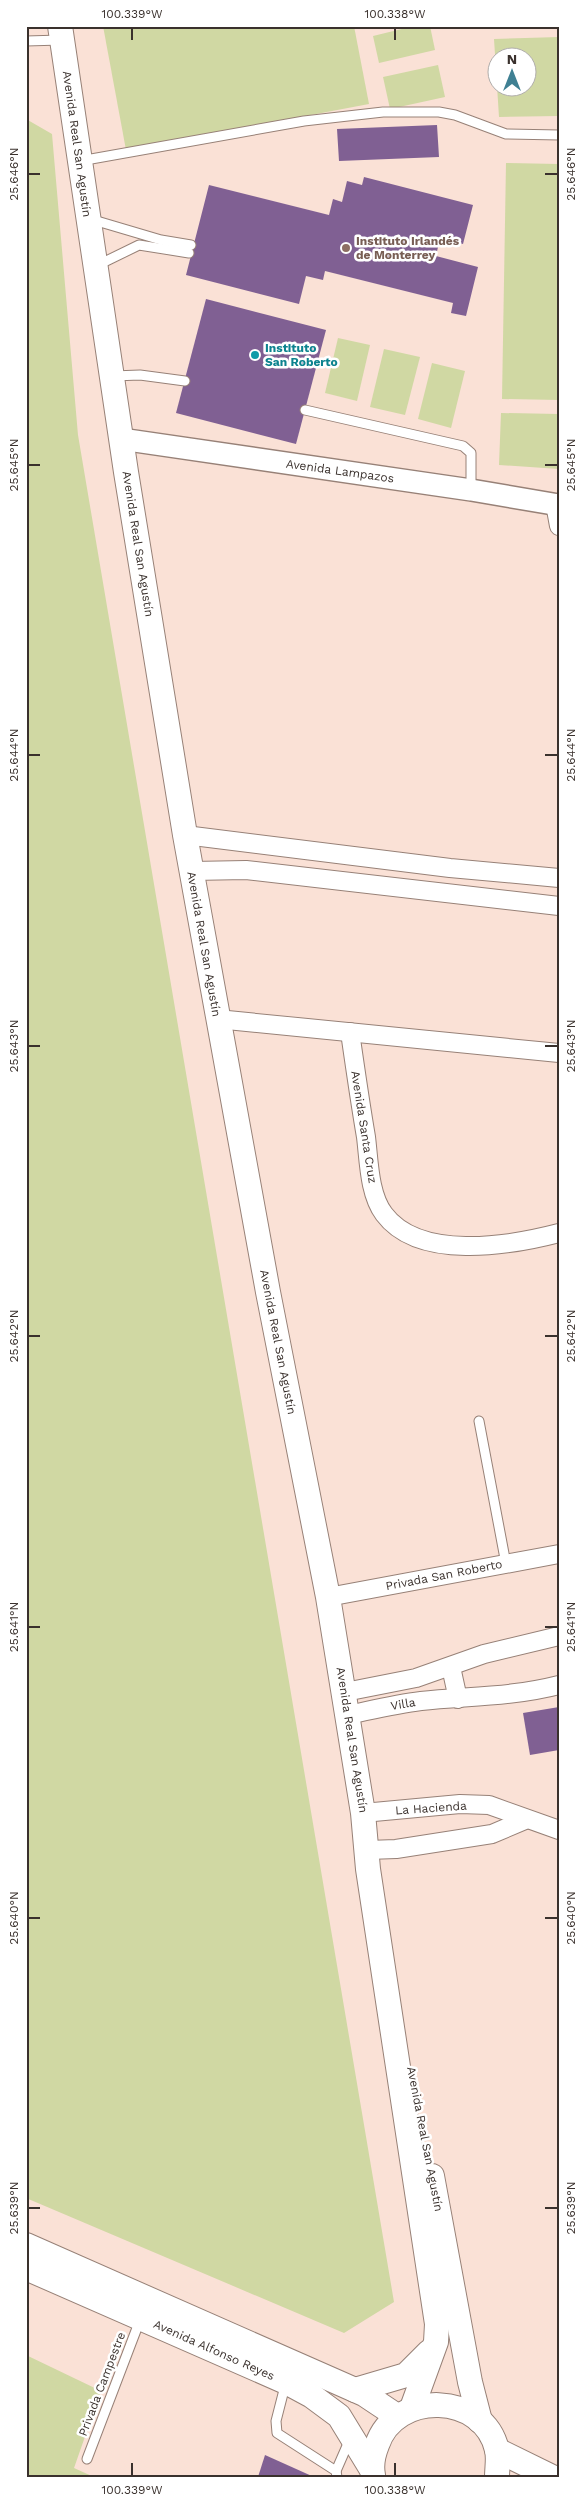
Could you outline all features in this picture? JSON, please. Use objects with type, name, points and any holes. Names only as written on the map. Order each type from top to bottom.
[{"type":"main road","name":"Avenida Real San Agustín","points":[[61,33],[121,439],[185,835],[217,1019],[347,1704],[363,1813],[368,1869],[432,2277],[437,2324],[436,2342],[404,2412],[386,2427],[378,2440],[373,2473]]},
{"type":"main road","name":"Avenida Real San Agustín","points":[[368,1854],[373,1868],[470,2382],[480,2421]]},
{"type":"main road","name":"Avenida Alfonso Reyes","points":[[26,2245],[404,2412]]},
{"type":"main road","name":"Avenida Alfonso Reyes","points":[[26,2268],[286,2382],[312,2396],[339,2416],[352,2434],[373,2473]]},
{"type":"main road","points":[[355,2390],[406,2375],[419,2364],[436,2342]]},
{"type":"main road","points":[[404,2412],[436,2403],[459,2408],[480,2421],[490,2434],[497,2450],[497,2477]]},
{"type":"main road","points":[[497,2450],[552,2477]]},
{"type":"street","name":"Avenida Lampazos","points":[[121,439],[471,490],[557,505]]},
{"type":"street","points":[[557,505],[559,526]]},
{"type":"street","points":[[185,835],[450,868],[559,878]]},
{"type":"street","points":[[448,892],[450,868]]},
{"type":"street","points":[[192,871],[246,870],[559,906]]},
{"type":"street","points":[[217,1019],[559,1053]]},
{"type":"street","name":"Avenida Santa Cruz","points":[[350,1032],[373,1186],[383,1213],[400,1232],[421,1241],[458,1246],[525,1242],[559,1233]]},
{"type":"street","name":"Privada San Roberto","points":[[328,1597],[559,1554]]},
{"type":"street","name":"Villa","points":[[347,1704],[387,1685],[451,1667],[484,1654],[559,1636]]},
{"type":"street","points":[[451,1667],[458,1699]]},
{"type":"street","points":[[387,1685],[391,1706]]},
{"type":"street","name":"Villa","points":[[347,1704],[391,1706],[530,1693],[559,1685]]},
{"type":"street","name":"La Hacienda","points":[[363,1813],[460,1804],[488,1806],[559,1830]]},
{"type":"street","points":[[368,1854],[492,1834],[525,1820]]},
{"type":"lane","points":[[26,41],[61,33]]},
{"type":"lane","points":[[80,161],[304,121],[383,112],[439,112],[455,115],[506,134],[559,135]]},
{"type":"lane","points":[[88,219],[190,249],[139,245],[96,266]]},
{"type":"lane","points":[[112,376],[140,375],[185,381]]},
{"type":"lane","points":[[305,410],[463,446],[471,454],[471,490]]},
{"type":"lane","points":[[479,1421],[506,1564]]},
{"type":"lane","name":"Privada Campestre","points":[[87,2459],[141,2318]]},
{"type":"lane","points":[[286,2382],[276,2421],[277,2433],[336,2474],[352,2434]]},
{"type":"green space","points":[[103,26],[354,26],[369,104],[126,150]]},
{"type":"green space","points":[[414,26],[430,26],[435,50],[379,63],[373,36]]},
{"type":"green space","points":[[559,37],[559,116],[499,117],[498,98],[538,98],[538,48],[495,48],[494,39]]},
{"type":"green space","points":[[438,65],[445,97],[390,109],[383,77]]},
{"type":"green space","points":[[26,119],[52,134],[78,435],[394,2302],[344,2333],[26,2198]]},
{"type":"green space","points":[[506,163],[559,164],[559,400],[502,399]]},
{"type":"green space","points":[[338,338],[370,345],[357,401],[325,393]]},
{"type":"green space","points":[[384,349],[420,357],[405,415],[370,407]]},
{"type":"green space","points":[[432,363],[465,371],[451,428],[418,419]]},
{"type":"green space","points":[[501,413],[559,414],[559,469],[499,465]]},
{"type":"green space","points":[[26,2355],[101,2391],[74,2468],[94,2477],[26,2477]]},
{"type":"building","points":[[437,125],[439,157],[339,161],[337,129]]},
{"type":"building","points":[[364,177],[473,205],[463,244],[440,238],[436,256],[478,267],[466,316],[451,313],[453,303],[325,271],[323,280],[306,276],[299,304],[186,275],[209,185],[329,215],[333,199],[342,202],[347,181],[362,185]]},
{"type":"building","name":"Instituto San Roberto","points":[[206,299],[326,330],[296,444],[176,413]]},
{"type":"building","points":[[559,1707],[559,1750],[530,1755],[523,1713]]},
{"type":"building","points":[[265,2455],[314,2477],[258,2477]]},
{"type":"place","name":"Instituto Irlandés de Monterrey","points":[[346,248]]},
{"type":"place","name":"Instituto San Roberto","points":[[255,355]]}]
